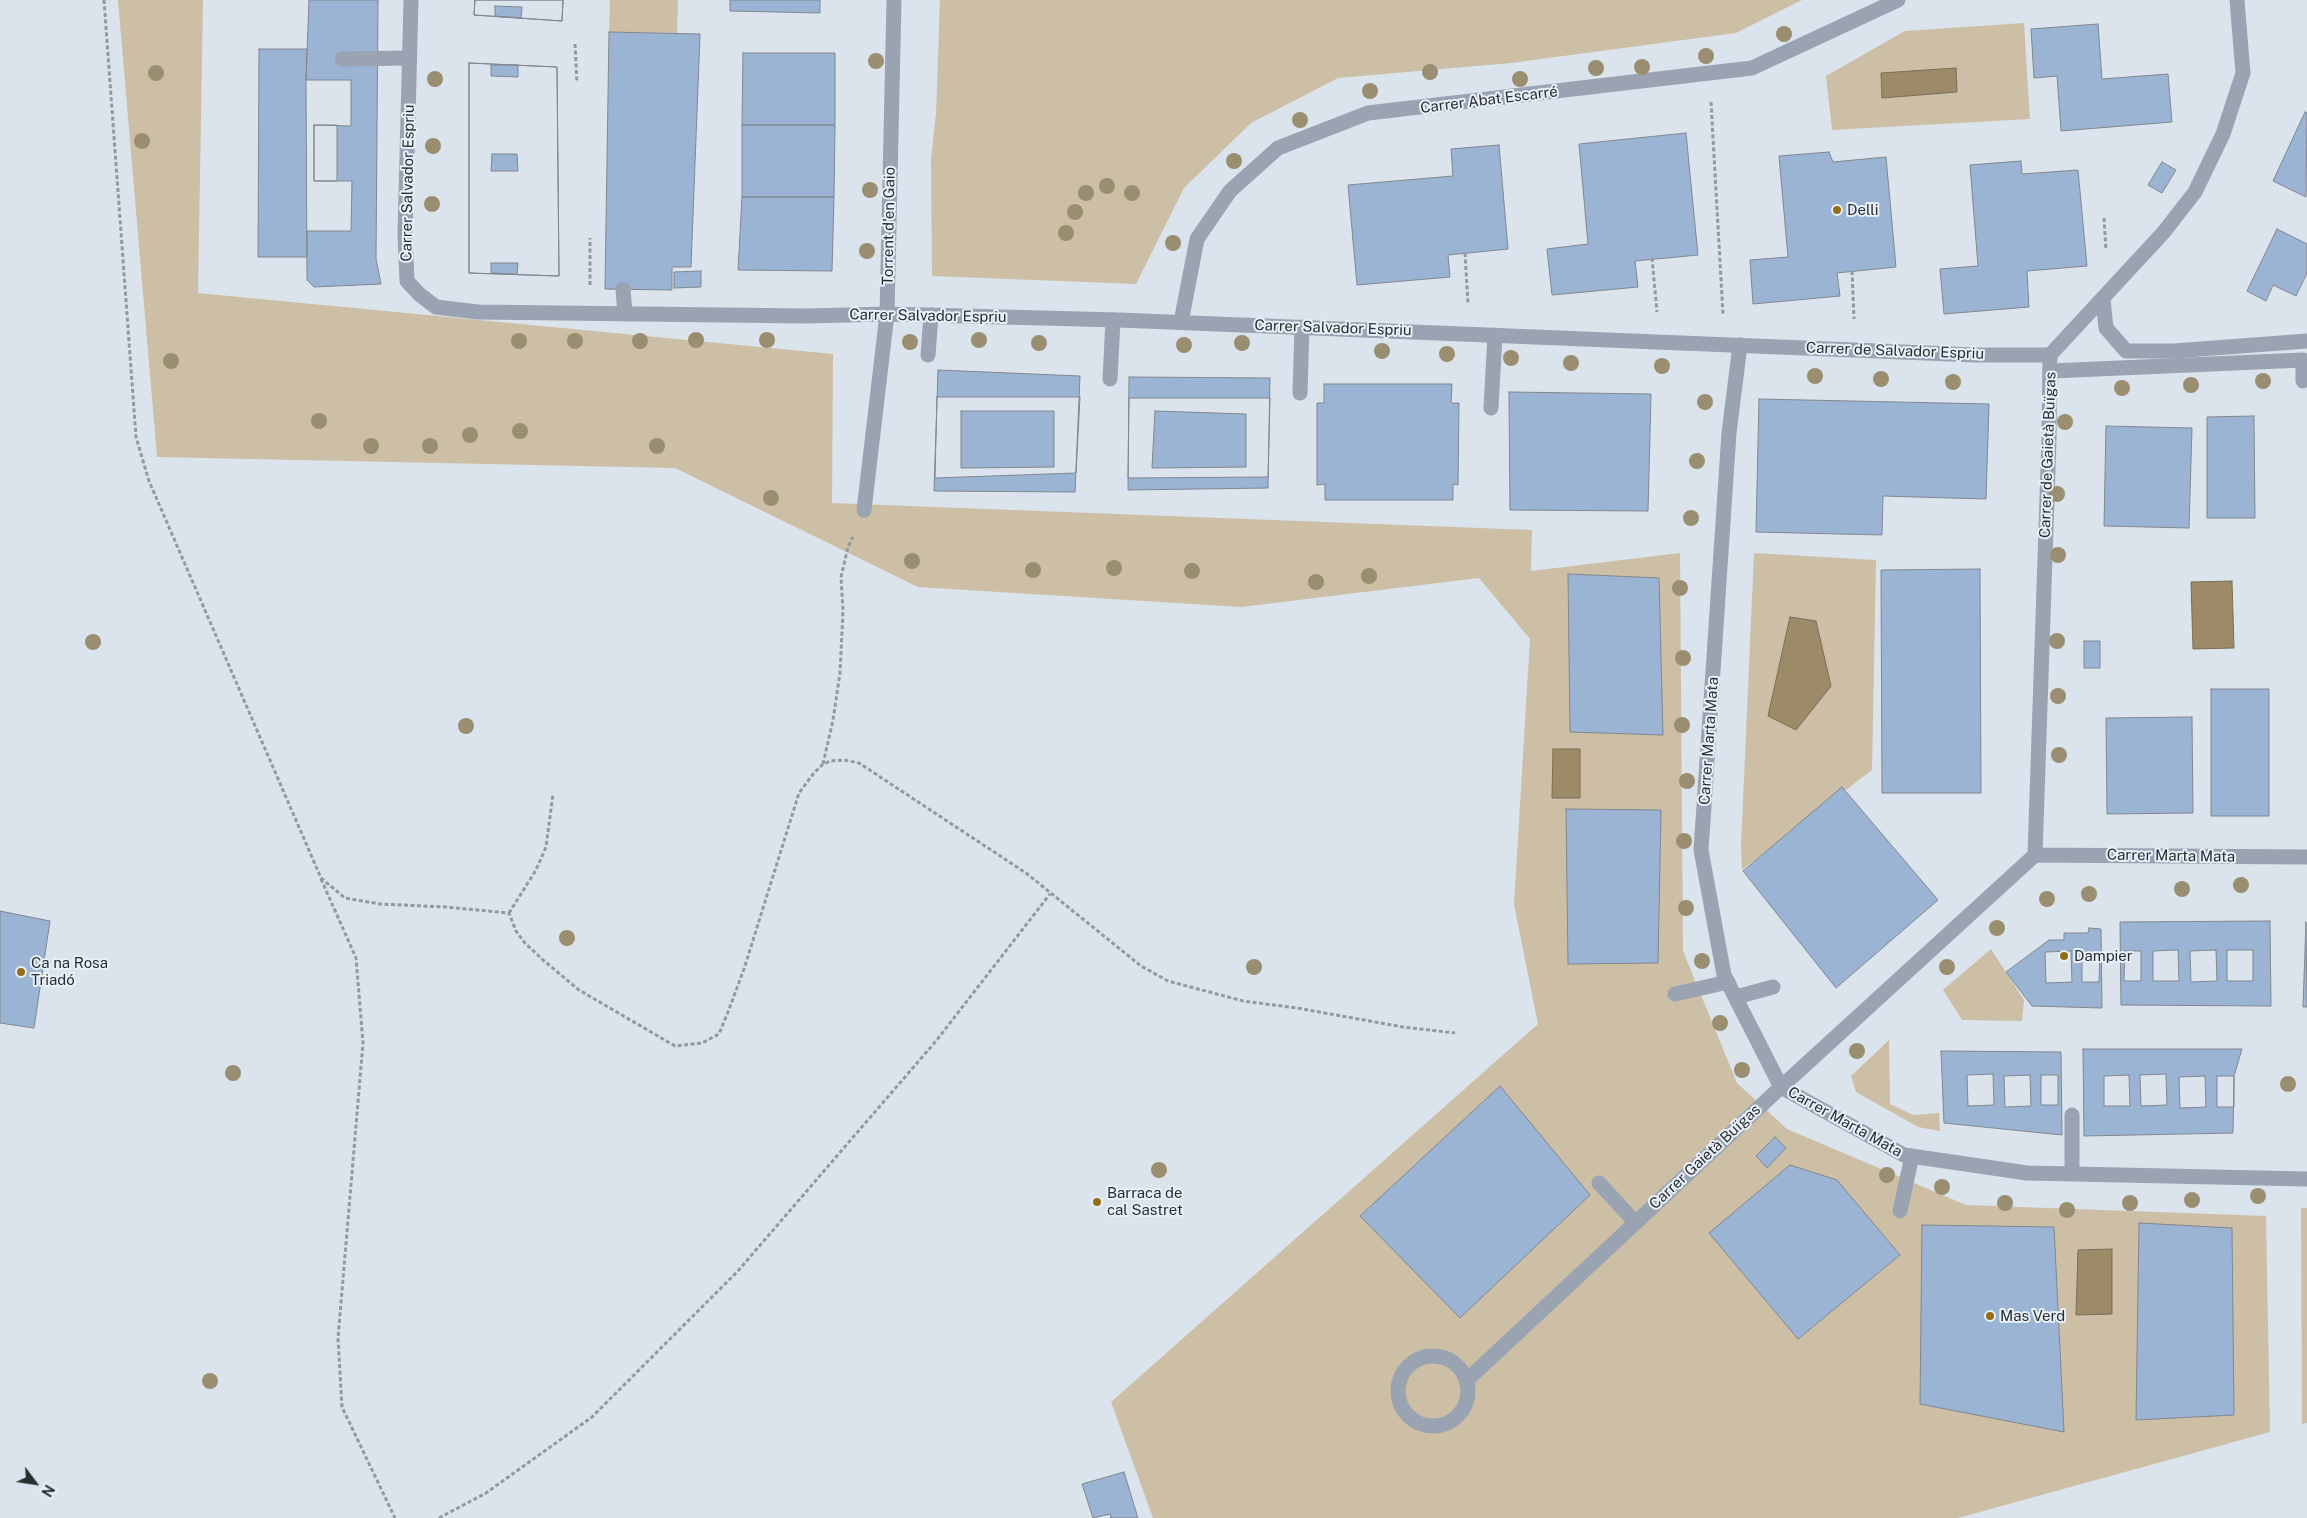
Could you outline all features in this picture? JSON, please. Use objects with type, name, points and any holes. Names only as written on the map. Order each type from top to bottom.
[{"type":"street","name":"Carrer Salvador Espriu","points":[[411,0],[405,235],[408,281],[419,294],[436,307],[478,312],[805,316],[887,314],[1113,320],[1733,344]]},
{"type":"street","name":"Torrent d'en Gaio","points":[[864,510],[887,314],[894,0]]},
{"type":"street","name":"Carrer Abat Escarré","points":[[1180,322],[1197,239],[1230,192],[1278,148],[1368,113],[1752,68],[1898,0]]},
{"type":"street","name":"Carrer de Gaietà Buïgas","points":[[2035,855],[2050,356],[2163,233],[2195,192],[2223,134],[2243,73],[2237,0]]},
{"type":"street","points":[[342,59],[410,58]]},
{"type":"street","points":[[624,289],[625,314]]},
{"type":"street","points":[[2104,299],[2106,328],[2126,351],[2184,350],[2307,341]]},
{"type":"street","points":[[928,354],[930,315]]},
{"type":"street","points":[[1110,379],[1113,320]]},
{"type":"street","points":[[1300,393],[1302,327]]},
{"type":"street","points":[[1491,408],[1495,335]]},
{"type":"street","name":"Carrer de Salvador Espriu","points":[[1733,344],[1975,355],[2050,356]]},
{"type":"street","name":"Carrer Marta Mata","points":[[1733,344],[1702,850],[1724,975],[1781,1087],[1904,1155],[2027,1172],[2307,1178]]},
{"type":"street","points":[[2051,371],[2303,360],[2303,381]]},
{"type":"street","name":"Carrer Marta Mata","points":[[2035,855],[2307,858]]},
{"type":"street","name":"Carrer Gaietà Buïgas","points":[[1466,1381],[1781,1087],[2035,855]]},
{"type":"street","points":[[1675,994],[1728,982]]},
{"type":"street","points":[[1736,997],[1773,987]]},
{"type":"street","points":[[2072,1115],[2072,1173]]},
{"type":"street","points":[[1900,1211],[1912,1156]]},
{"type":"street","points":[[1599,1182],[1635,1222]]},
{"type":"street","points":[[1431,1356],[1444,1358],[1454,1363],[1466,1381],[1466,1403],[1452,1420],[1442,1425],[1425,1425],[1410,1418],[1403,1408],[1399,1397],[1402,1375],[1410,1365],[1420,1359],[1431,1356]]},
{"type":"path","points":[[104,0],[136,437],[149,481],[356,958],[363,1043],[338,1338],[342,1407],[395,1518]]},
{"type":"path","points":[[575,44],[577,84]]},
{"type":"path","points":[[1709,74],[1733,344]]},
{"type":"path","points":[[2104,218],[2107,256]]},
{"type":"path","points":[[590,238],[590,288]]},
{"type":"path","points":[[1465,253],[1468,303]]},
{"type":"path","points":[[1652,258],[1657,312]]},
{"type":"path","points":[[1852,270],[1854,319]]},
{"type":"path","points":[[822,765],[833,720],[840,672],[843,611],[841,577],[848,547],[864,510]]},
{"type":"path","points":[[553,794],[546,846],[536,870],[510,913],[516,931],[525,943],[543,960],[579,990],[675,1046],[702,1043],[719,1034],[744,969],[799,793],[822,765],[830,761],[844,760],[859,763],[1026,873],[1141,966],[1168,981],[1243,1001],[1297,1008],[1403,1027],[1455,1033]]},
{"type":"path","points":[[321,878],[345,898],[380,904],[446,907],[510,913]]},
{"type":"path","points":[[439,1518],[486,1493],[592,1417],[737,1272],[936,1041],[1050,894]]},
{"type":"shaded area","points":[[118,0],[203,0],[198,293],[833,354],[832,503],[1532,530],[1531,571],[1680,553],[1683,951],[1737,1083],[1787,1129],[1966,1205],[2266,1216],[2270,1432],[1958,1518],[1153,1518],[1111,1402],[1538,1024],[1514,904],[1530,639],[1479,578],[1241,607],[918,587],[675,468],[157,457]]},
{"type":"shaded area","points":[[610,0],[678,0],[677,33],[609,32]]},
{"type":"shaded area","points":[[940,0],[1802,0],[1736,33],[1511,63],[1338,78],[1251,123],[1184,188],[1136,284],[932,276],[931,159],[936,114]]},
{"type":"shaded area","points":[[2024,23],[2030,119],[1832,130],[1826,76],[1905,31]]},
{"type":"shaded area","points":[[1956,68],[1957,92],[1882,98],[1881,73]]},
{"type":"shaded area","points":[[1754,553],[1876,560],[1872,770],[1742,870],[1741,846]]},
{"type":"shaded area","points":[[2232,581],[2234,648],[2193,649],[2191,582]]},
{"type":"shaded area","points":[[1790,617],[1816,621],[1831,686],[1796,730],[1768,716]]},
{"type":"shaded area","points":[[1553,749],[1580,749],[1580,798],[1552,798]]},
{"type":"shaded area","points":[[1991,949],[2024,1000],[2022,1021],[1962,1020],[1943,990]]},
{"type":"shaded area","points":[[1889,1040],[1890,1104],[1913,1115],[1939,1113],[1940,1131],[1918,1127],[1856,1092],[1851,1076]]},
{"type":"shaded area","points":[[2301,1208],[2307,1208],[2307,1423],[2302,1424]]},
{"type":"shaded area","points":[[2112,1249],[2112,1314],[2076,1315],[2078,1250]]},
{"type":"building","points":[[309,0],[378,0],[376,259],[381,284],[314,287],[307,280],[306,80]]},
{"type":"building","points":[[475,0],[563,0],[562,21],[474,15]]},
{"type":"building","points":[[475,0],[563,0],[562,21],[474,15]]},
{"type":"building","points":[[730,0],[820,0],[820,13],[730,11]]},
{"type":"building","points":[[495,6],[522,7],[521,18],[495,16]]},
{"type":"building","points":[[2098,24],[2102,79],[2168,74],[2172,122],[2061,131],[2057,76],[2034,78],[2031,29]]},
{"type":"building","points":[[609,32],[700,34],[691,267],[672,267],[672,290],[605,289]]},
{"type":"building","points":[[259,49],[307,49],[306,80],[351,80],[351,126],[314,125],[314,181],[352,181],[351,231],[307,231],[307,257],[258,257]]},
{"type":"building","points":[[743,53],[835,53],[835,125],[742,125]]},
{"type":"building","points":[[469,63],[557,67],[559,276],[469,273]]},
{"type":"building","points":[[469,63],[557,67],[559,276],[469,273]]},
{"type":"building","points":[[491,65],[518,65],[518,77],[491,76]]},
{"type":"building","points":[[2305,112],[2307,113],[2306,197],[2273,181]]},
{"type":"building","points":[[314,125],[337,125],[337,181],[314,181]]},
{"type":"building","points":[[742,125],[835,125],[834,197],[742,197]]},
{"type":"building","points":[[1686,133],[1698,255],[1635,261],[1638,287],[1552,295],[1547,249],[1588,244],[1579,144]]},
{"type":"building","points":[[1499,145],[1508,249],[1448,255],[1450,277],[1357,285],[1348,185],[1453,176],[1451,149]]},
{"type":"building","name":"Delli","points":[[1829,152],[1833,162],[1886,157],[1896,267],[1837,273],[1840,296],[1753,304],[1750,260],[1788,257],[1779,156]]},
{"type":"building","points":[[492,154],[517,154],[518,171],[491,171]]},
{"type":"building","points":[[2021,161],[2022,174],[2078,170],[2087,266],[2027,271],[2029,307],[1944,314],[1940,269],[1978,266],[1970,165]]},
{"type":"building","points":[[2162,162],[2176,170],[2162,193],[2148,185]]},
{"type":"building","points":[[742,197],[834,197],[832,271],[738,270]]},
{"type":"building","points":[[2277,229],[2307,244],[2307,273],[2296,296],[2273,285],[2266,301],[2247,291]]},
{"type":"building","points":[[491,263],[518,263],[517,274],[491,273]]},
{"type":"building","points":[[701,271],[701,287],[674,288],[674,272]]},
{"type":"building","points":[[938,370],[1080,376],[1075,492],[934,491]]},
{"type":"building","points":[[1129,377],[1270,378],[1268,488],[1128,490]]},
{"type":"building","points":[[1324,384],[1452,384],[1451,403],[1459,403],[1458,485],[1453,484],[1453,500],[1325,500],[1325,484],[1317,485],[1317,403],[1324,403]]},
{"type":"building","points":[[1509,392],[1651,394],[1648,511],[1510,510]]},
{"type":"building","points":[[937,397],[1080,397],[1076,473],[935,478]]},
{"type":"building","points":[[1129,398],[1270,398],[1268,477],[1128,478]]},
{"type":"building","points":[[1759,399],[1989,404],[1986,499],[1883,496],[1882,535],[1756,532]]},
{"type":"building","points":[[961,411],[1054,411],[1054,467],[961,468]]},
{"type":"building","points":[[1155,411],[1246,414],[1246,467],[1152,468]]},
{"type":"building","points":[[2254,416],[2255,518],[2207,518],[2207,417]]},
{"type":"building","points":[[2106,426],[2192,428],[2189,528],[2104,526]]},
{"type":"building","points":[[1980,569],[1981,793],[1882,793],[1881,570]]},
{"type":"building","points":[[1568,574],[1659,578],[1663,735],[1570,732]]},
{"type":"building","points":[[2084,641],[2100,641],[2100,668],[2084,668]]},
{"type":"building","points":[[2211,689],[2269,689],[2269,816],[2211,816]]},
{"type":"building","points":[[2192,717],[2193,813],[2107,814],[2106,718]]},
{"type":"building","points":[[1842,787],[1938,900],[1836,988],[1743,871]]},
{"type":"building","points":[[1566,809],[1661,810],[1658,963],[1568,964]]},
{"type":"building","name":"Ca na Rosa Triadó","points":[[0,911],[50,921],[34,1028],[0,1023]]},
{"type":"building","points":[[2270,921],[2271,1006],[2121,1005],[2120,922]]},
{"type":"building","points":[[2306,922],[2307,1007],[2303,1007]]},
{"type":"building","name":"Dampier","points":[[2089,928],[2101,929],[2102,1008],[2032,1006],[2006,972],[2049,940],[2064,940],[2064,933],[2088,933]]},
{"type":"building","points":[[2178,950],[2179,981],[2153,981],[2153,951]]},
{"type":"building","points":[[2216,950],[2217,981],[2191,982],[2190,951]]},
{"type":"building","points":[[2227,950],[2253,950],[2253,981],[2227,981]]},
{"type":"building","points":[[2071,951],[2072,982],[2046,983],[2045,952]]},
{"type":"building","points":[[2125,951],[2141,951],[2141,981],[2124,981]]},
{"type":"building","points":[[2082,952],[2100,952],[2099,982],[2082,982]]},
{"type":"building","points":[[2083,1049],[2242,1049],[2234,1076],[2233,1133],[2084,1136]]},
{"type":"building","points":[[1941,1051],[2061,1052],[2062,1135],[1944,1123]]},
{"type":"building","points":[[1993,1074],[1994,1105],[1968,1106],[1967,1075]]},
{"type":"building","points":[[2166,1074],[2167,1105],[2141,1106],[2140,1075]]},
{"type":"building","points":[[2030,1075],[2031,1106],[2005,1107],[2004,1076]]},
{"type":"building","points":[[2041,1075],[2058,1075],[2058,1105],[2041,1105]]},
{"type":"building","points":[[2129,1075],[2130,1106],[2104,1106],[2104,1076]]},
{"type":"building","points":[[2205,1076],[2206,1107],[2180,1108],[2179,1077]]},
{"type":"building","points":[[2217,1076],[2234,1076],[2234,1107],[2217,1107]]},
{"type":"building","points":[[1500,1086],[1590,1195],[1460,1318],[1360,1216]]},
{"type":"building","points":[[1775,1137],[1786,1148],[1767,1168],[1756,1156]]},
{"type":"building","points":[[1790,1165],[1837,1180],[1900,1255],[1798,1339],[1709,1233]]},
{"type":"building","points":[[2139,1223],[2232,1228],[2234,1415],[2136,1420]]},
{"type":"building","name":"Mas Verd","points":[[1922,1225],[2054,1227],[2064,1432],[1920,1404]]},
{"type":"building","points":[[1124,1472],[1138,1518],[1111,1518],[1110,1514],[1093,1518],[1082,1484]]},
{"type":"place","name":"Delli","points":[[1837,210]]},
{"type":"place","name":"Dampier","points":[[2064,956]]},
{"type":"place","name":"Ca na Rosa Triadó","points":[[21,972]]},
{"type":"place","name":"Barraca de cal Sastret","points":[[1097,1202]]},
{"type":"place","name":"Mas Verd","points":[[1990,1316]]}]
